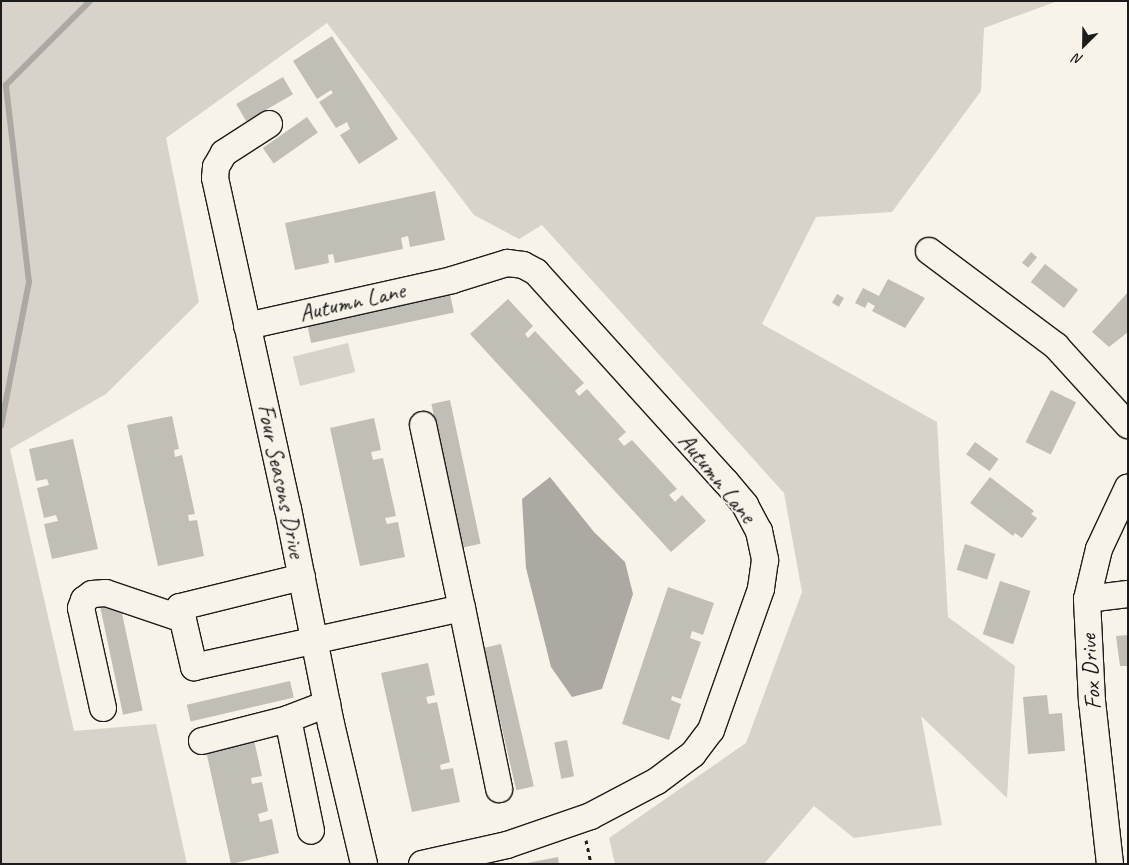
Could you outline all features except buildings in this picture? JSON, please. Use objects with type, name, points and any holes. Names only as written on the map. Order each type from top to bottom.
[{"type":"street","name":"Four Seasons Drive","points":[[269,124],[224,153],[216,167],[215,178],[302,578],[327,704],[364,864]]},
{"type":"street","points":[[929,251],[1056,346],[1128,425]]},
{"type":"street","name":"Autumn Lane","points":[[247,326],[452,280],[507,262],[523,265],[536,272],[726,482],[745,505],[759,531],[765,560],[761,589],[711,730],[694,754],[657,781],[592,816],[507,845],[422,864]]},
{"type":"street","points":[[423,425],[499,789]]},
{"type":"street","name":"Fox Drive","points":[[1110,864],[1092,702],[1087,598],[1099,549],[1128,488]]},
{"type":"street","points":[[302,578],[180,607],[194,667],[314,638],[462,608]]},
{"type":"street","points":[[103,708],[81,608],[84,600],[92,594],[106,593],[183,619]]},
{"type":"street","points":[[1087,598],[1128,594]]},
{"type":"street","points":[[202,741],[288,719],[327,704]]},
{"type":"street","points":[[288,719],[311,831]]},
{"type":"shaded area","points":[[1,1],[1058,1],[984,28],[981,91],[892,212],[816,217],[762,324],[937,422],[948,617],[1015,666],[1007,798],[921,716],[942,825],[854,838],[814,806],[764,864],[615,864],[609,838],[746,743],[802,592],[784,493],[542,225],[519,239],[474,215],[327,23],[166,138],[199,302],[106,394],[10,449],[74,731],[156,724],[187,864],[1,864]]},
{"type":"shaded area","points":[[348,343],[355,372],[300,386],[293,357]]},
{"type":"shaded area","points":[[550,477],[594,532],[625,562],[633,594],[602,689],[572,697],[551,667],[526,568],[522,499]]},
{"type":"waterway","points":[[1,426],[29,282],[6,85],[90,1]]}]
